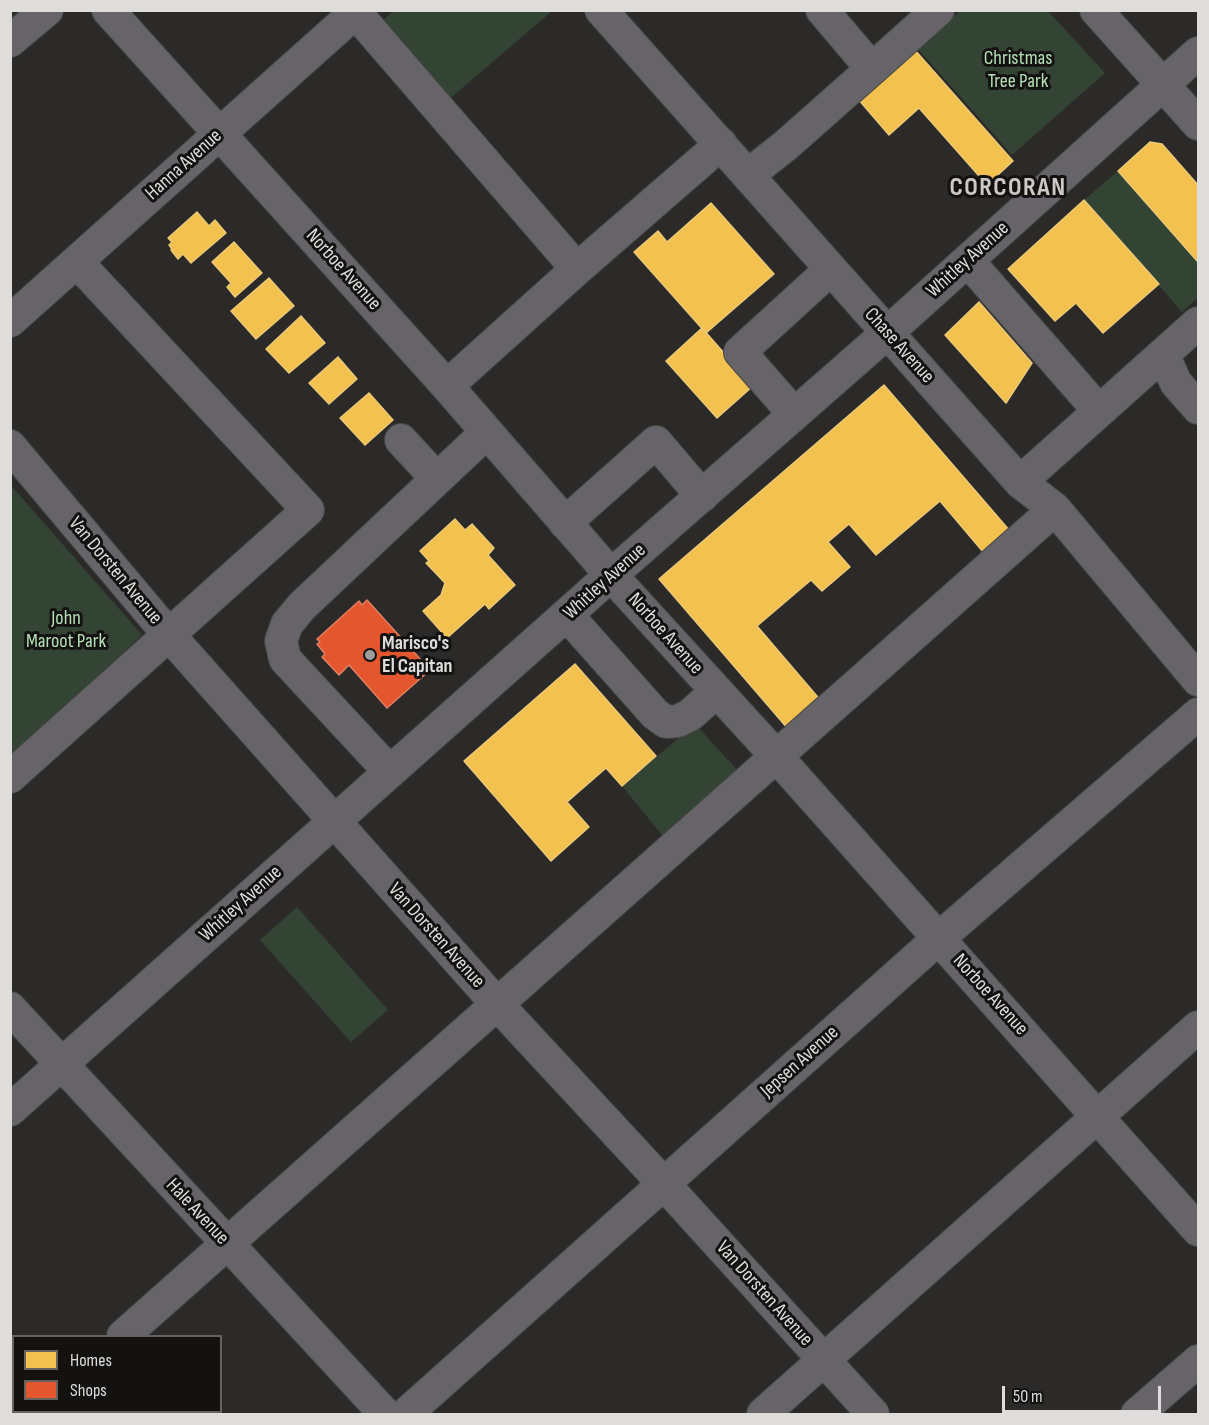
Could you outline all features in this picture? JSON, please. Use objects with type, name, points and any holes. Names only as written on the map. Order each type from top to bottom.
[{"type":"street","points":[[10,41],[47,10]]},
{"type":"street","name":"Norboe Avenue","points":[[108,10],[447,386],[610,575],[777,757],[1198,1230]]},
{"type":"street","name":"Chase Avenue","points":[[601,10],[1020,482],[1055,509],[1198,681]]},
{"type":"street","points":[[822,10],[872,69]]},
{"type":"street","points":[[748,175],[785,146],[938,10]]},
{"type":"street","points":[[1096,10],[1198,124]]},
{"type":"street","points":[[357,12],[577,269]]},
{"type":"street","name":"Hanna Avenue","points":[[10,321],[357,12]]},
{"type":"street","name":"Whitley Avenue","points":[[10,1110],[610,575],[968,261],[1198,53]]},
{"type":"street","points":[[447,386],[721,144]]},
{"type":"street","points":[[968,261],[1099,411]]},
{"type":"street","points":[[10,777],[308,510],[77,262]]},
{"type":"street","points":[[794,414],[740,352],[831,269]]},
{"type":"street","points":[[1020,482],[1198,323]]},
{"type":"street","points":[[1163,354],[1176,383],[1198,408]]},
{"type":"street","points":[[390,772],[285,659],[281,641],[287,624],[302,606],[487,432]]},
{"type":"street","points":[[401,440],[436,478]]},
{"type":"street","points":[[565,523],[656,442],[702,496]]},
{"type":"street","name":"Van Dorsten Avenue","points":[[10,447],[169,635],[496,1004],[664,1184],[873,1414]]},
{"type":"street","points":[[124,1335],[1055,509]]},
{"type":"street","points":[[567,615],[656,714],[666,722],[678,721],[690,714],[717,691]]},
{"type":"street","name":"Jepsen Avenue","points":[[406,1414],[939,938],[1198,714]]},
{"type":"street","name":"Hale Avenue","points":[[10,1008],[385,1414]]},
{"type":"street","points":[[763,1414],[1198,1027]]},
{"type":"street","points":[[1137,1414],[1198,1361]]},
{"type":"green space","points":[[394,11],[552,11],[447,101],[379,23]]},
{"type":"green space","name":"Christmas Tree Park","points":[[960,11],[1048,11],[1105,73],[1012,155],[917,48]]},
{"type":"green space","points":[[1118,171],[1198,262],[1198,298],[1182,312],[1084,200]]},
{"type":"green space","name":"John Maroot Park","points":[[10,484],[142,635],[11,757],[10,756]]},
{"type":"green space","points":[[695,724],[740,773],[666,840],[622,786]]},
{"type":"green space","points":[[297,907],[388,1010],[351,1042],[260,940]]},
{"type":"building: Homes","points":[[914,49],[1013,161],[987,185],[919,108],[889,135],[858,99]]},
{"type":"building: Homes","points":[[1150,142],[1162,144],[1198,185],[1198,262],[1118,171]]},
{"type":"building: Homes","points":[[1084,200],[1159,284],[1103,333],[1076,303],[1055,321],[1008,269]]},
{"type":"building: Homes","points":[[711,203],[774,274],[706,333],[634,252],[658,231],[667,242]]},
{"type":"building: Homes","points":[[197,212],[209,226],[215,220],[226,233],[191,263],[183,254],[178,259],[171,250],[169,245],[172,242],[168,238]]},
{"type":"building: Homes","points":[[234,242],[262,273],[235,297],[227,287],[231,283],[212,262]]},
{"type":"building: Homes","points":[[269,278],[294,306],[256,339],[231,311]]},
{"type":"building: Homes","points":[[979,302],[1032,363],[1006,403],[945,335]]},
{"type":"building: Homes","points":[[301,316],[325,343],[289,373],[266,349]]},
{"type":"building: Homes","points":[[702,328],[753,386],[717,418],[666,361]]},
{"type":"building: Homes","points":[[338,357],[357,379],[329,404],[309,383]]},
{"type":"building: Homes","points":[[884,385],[1010,531],[984,553],[940,501],[876,555],[849,524],[828,542],[850,567],[822,591],[811,580],[757,626],[822,702],[789,730],[659,579]]},
{"type":"building: Homes","points":[[369,393],[393,420],[365,445],[340,418]]},
{"type":"building: Homes","points":[[455,519],[465,530],[472,524],[494,548],[488,555],[515,585],[489,609],[485,604],[447,638],[423,611],[441,595],[445,583],[426,563],[429,561],[420,551]]},
{"type":"building: Homes","points":[[575,664],[656,756],[622,786],[606,768],[567,802],[589,827],[551,861],[464,761]]},
{"type":"building: Shops","name":"Marisco's El Capitan","points":[[367,600],[430,670],[387,708],[349,665],[339,675],[322,657],[325,654],[317,644],[320,642],[317,639],[359,601],[362,605]]},
{"type":"place","name":"Marisco's El Capitan","points":[[370,655]]},
{"type":"district","name":"CORCORAN","points":[[1008,188]]}]
